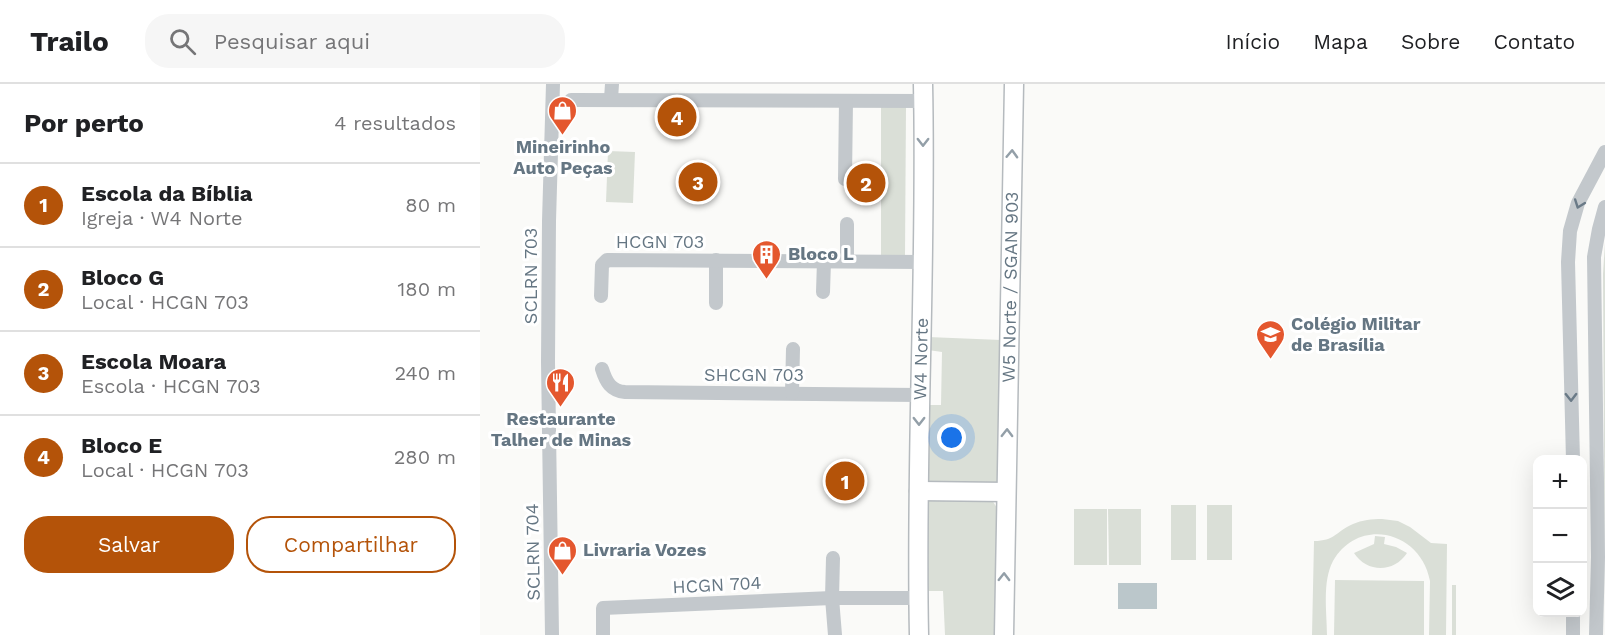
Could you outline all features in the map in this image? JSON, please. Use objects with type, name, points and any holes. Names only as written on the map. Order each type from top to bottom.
[{"type":"main road","name":"W5 Norte / SGAN 903","points":[[1004,635],[1014,84]]},
{"type":"main road","name":"W4 Norte","points":[[919,635],[923,93]]},
{"type":"main road","points":[[919,491],[1006,492]]},
{"type":"street","name":"SCLRN 703","points":[[551,468],[548,362],[553,84]]},
{"type":"street","points":[[611,99],[612,84]]},
{"type":"street","points":[[571,100],[846,101],[923,93]]},
{"type":"street","points":[[845,179],[846,101]]},
{"type":"street","points":[[1573,455],[1568,262],[1570,231],[1578,203],[1605,152]]},
{"type":"street","points":[[1596,628],[1594,257],[1605,207]]},
{"type":"street","points":[[847,224],[847,261]]},
{"type":"street","name":"HCGN 703","points":[[601,296],[602,265],[607,260],[923,262]]},
{"type":"street","name":"HCGN 703","points":[[716,260],[716,303]]},
{"type":"street","points":[[823,292],[824,261]]},
{"type":"street","points":[[792,393],[793,349]]},
{"type":"street","name":"SHCGN 703","points":[[602,369],[608,384],[619,392],[919,395]]},
{"type":"street","name":"SCLRN 704","points":[[551,468],[552,635]]},
{"type":"street","points":[[833,558],[832,598],[835,635]]},
{"type":"street","points":[[1587,591],[1597,586]]},
{"type":"street","name":"HCGN 704","points":[[603,635],[602,602],[918,598]]},
{"type":"street","points":[[1587,613],[1592,614],[1596,628]]},
{"type":"street","points":[[1573,635],[1575,617]]},
{"type":"shaded area","points":[[881,107],[906,107],[905,255],[901,256],[881,256]]},
{"type":"shaded area","points":[[608,151],[635,152],[633,203],[606,202]]},
{"type":"shaded area","points":[[1605,243],[1605,608],[1603,274]]},
{"type":"shaded area","points":[[928,337],[1001,340],[997,482],[995,486],[936,487],[928,482],[927,405],[941,405],[942,352],[928,350]]},
{"type":"shaded area","points":[[932,499],[992,500],[997,508],[996,635],[945,635],[943,591],[927,591],[927,501]]},
{"type":"shaded area","points":[[1171,505],[1196,505],[1196,560],[1171,560]]},
{"type":"shaded area","points":[[1207,505],[1232,505],[1232,560],[1207,560]]},
{"type":"shaded area","points":[[1074,509],[1107,509],[1107,565],[1074,565]]},
{"type":"shaded area","points":[[1108,509],[1141,509],[1141,565],[1109,565]]},
{"type":"shaded area","points":[[1382,519],[1398,521],[1431,543],[1447,544],[1446,635],[1429,635],[1430,581],[1424,564],[1415,550],[1388,535],[1373,534],[1358,538],[1344,547],[1333,561],[1326,588],[1327,635],[1312,635],[1314,541],[1331,538],[1356,523]]},
{"type":"shaded area","points":[[1375,536],[1385,537],[1384,544],[1407,553],[1402,560],[1388,567],[1380,568],[1366,564],[1354,553],[1374,544]]},
{"type":"shaded area","points":[[1335,580],[1424,581],[1424,635],[1334,635]]},
{"type":"shaded area","points":[[1118,583],[1157,583],[1157,609],[1118,609]]},
{"type":"shaded area","points":[[1452,585],[1456,585],[1456,635],[1452,635]]},
{"type":"place","name":"Bloco E","points":[[677,117]]},
{"type":"place","name":"Mineirinho Auto Peças","points":[[563,136]]},
{"type":"place","name":"Escola Moara","points":[[698,182]]},
{"type":"place","name":"Bloco G","points":[[866,183]]},
{"type":"place","name":"Bloco L","points":[[767,280]]},
{"type":"place","name":"Colégio Militar de Brasília","points":[[1270,360]]},
{"type":"place","name":"Restaurante Talher de Minas","points":[[561,408]]},
{"type":"place","name":"Escola da Bíblia","points":[[845,481]]},
{"type":"place","name":"Livraria Vozes","points":[[562,576]]}]
